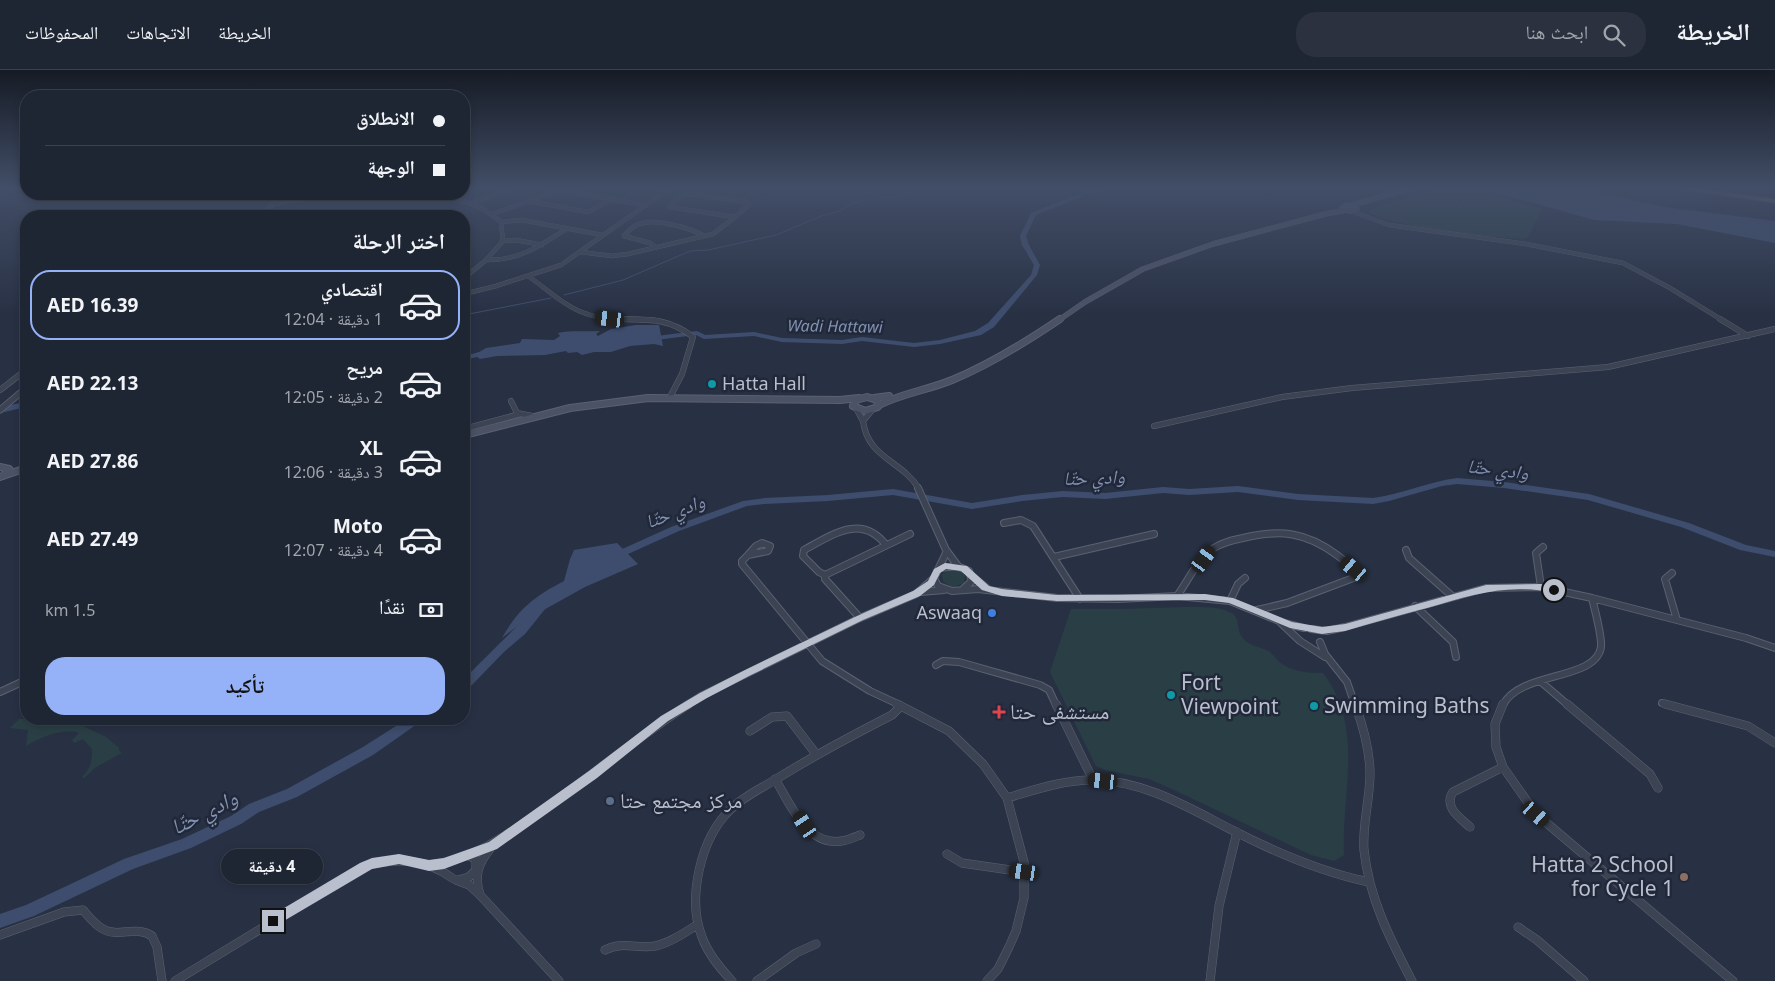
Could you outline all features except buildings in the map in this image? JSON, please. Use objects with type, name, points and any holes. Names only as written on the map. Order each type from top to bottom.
[{"type":"main road","points":[[470,434],[534,417],[596,404],[672,397],[829,400],[874,398],[939,383],[986,362],[1023,340],[1101,287],[1134,270],[1190,250],[1265,231]]},
{"type":"main road","points":[[829,400],[855,408],[872,410],[897,396],[950,382],[988,364],[1025,343],[1079,305],[1143,269],[1222,242],[1265,231]]},
{"type":"main road","points":[[855,408],[853,402],[859,398]]},
{"type":"main road","points":[[874,398],[879,405]]},
{"type":"main road","points":[[3,466],[20,467]]},
{"type":"main road","points":[[0,477],[8,471],[3,466]]},
{"type":"main road","points":[[0,477],[20,470]]},
{"type":"street","points":[[502,231],[503,241]]},
{"type":"street","points":[[486,260],[507,261],[526,254],[564,231]]},
{"type":"street","points":[[575,231],[602,235]]},
{"type":"street","points":[[470,293],[561,265],[608,231]]},
{"type":"street","points":[[630,231],[624,236],[626,238],[650,243],[656,247]]},
{"type":"street","points":[[697,231],[704,236]]},
{"type":"street","points":[[580,252],[612,256],[704,236],[718,231]]},
{"type":"street","points":[[1425,231],[1520,243],[1623,262],[1670,288],[1748,336]]},
{"type":"street","points":[[470,272],[486,260],[503,241],[516,240],[542,245]]},
{"type":"street","points":[[528,276],[564,302],[587,314],[610,319],[657,320],[684,327],[693,337],[682,374],[674,388],[672,397]]},
{"type":"street","points":[[1154,426],[1282,397],[1352,388],[1608,366],[1775,329]]},
{"type":"street","points":[[0,390],[20,375]]},
{"type":"street","points":[[0,410],[20,393]]},
{"type":"street","points":[[511,401],[516,412],[534,417]]},
{"type":"street","points":[[855,408],[863,421],[865,435],[870,445],[876,452],[910,476],[918,487],[928,504],[946,553],[958,566],[969,572],[971,576],[992,591]]},
{"type":"street","points":[[863,421],[872,410]]},
{"type":"street","points":[[470,426],[520,414]]},
{"type":"street","points":[[1004,523],[1021,520],[1031,524],[1080,599]]},
{"type":"street","points":[[860,618],[826,579],[825,575],[819,572],[802,556],[804,550],[846,530],[855,528],[871,531],[886,545]]},
{"type":"street","points":[[1178,596],[1211,550],[1227,542],[1259,535],[1284,532],[1301,534],[1318,540],[1354,569],[1356,578],[1287,603],[1256,610]]},
{"type":"street","points":[[825,575],[910,534]]},
{"type":"street","points":[[1054,557],[1154,534]]},
{"type":"street","points":[[1541,587],[1536,554],[1543,547]]},
{"type":"street","points":[[1406,550],[1410,558],[1452,596]]},
{"type":"street","points":[[916,594],[934,578],[937,571],[944,564],[946,553]]},
{"type":"street","points":[[748,555],[742,561],[742,564],[822,661],[870,691],[949,731],[983,764],[1007,798],[1022,851],[1024,898],[1016,931],[998,969],[988,981]]},
{"type":"street","points":[[940,568],[950,565],[958,566]]},
{"type":"street","points":[[1672,573],[1665,579],[1677,620]]},
{"type":"street","points":[[962,590],[970,585],[971,576]]},
{"type":"street","points":[[934,578],[938,586],[946,590]]},
{"type":"street","points":[[1230,600],[1238,584],[1245,578]]},
{"type":"street","points":[[1297,638],[1296,632],[1307,629],[1327,631],[1345,627],[1415,606],[1486,588],[1541,587],[1677,620],[1746,638],[1775,648]]},
{"type":"street","points":[[429,865],[451,862],[493,846],[593,775],[665,719],[703,695],[860,618],[916,594],[935,590],[962,590],[1080,599],[1178,596],[1230,600],[1317,634],[1329,659],[1347,682],[1365,730],[1370,774],[1364,848],[1369,882],[1384,928],[1412,981]]},
{"type":"street","points":[[1592,598],[1601,646],[1596,659],[1586,666],[1523,685],[1504,702],[1495,724],[1496,747],[1503,767],[1536,814],[1733,981]]},
{"type":"street","points":[[1415,606],[1453,642],[1456,657]]},
{"type":"street","points":[[1276,619],[1297,638],[1329,659]]},
{"type":"street","points":[[1307,644],[1315,645],[1327,631]]},
{"type":"street","points":[[936,665],[943,661],[959,662],[1046,688],[1054,697],[1093,780]]},
{"type":"street","points":[[1540,681],[1650,774],[1658,788]]},
{"type":"street","points":[[0,692],[20,683]]},
{"type":"street","points":[[1662,703],[1748,726],[1775,743]]},
{"type":"street","points":[[732,981],[707,950],[697,925],[695,903],[696,879],[706,848],[719,823],[733,807],[775,779],[816,754],[892,715],[901,706]]},
{"type":"street","points":[[750,731],[759,724],[777,716],[787,716],[816,754]]},
{"type":"street","points":[[1470,827],[1451,808],[1448,803],[1449,795],[1503,767]]},
{"type":"street","points":[[775,779],[805,825],[818,838],[838,844],[860,835]]},
{"type":"street","points":[[1007,798],[1062,784],[1093,780],[1114,782],[1146,790],[1183,805],[1237,832],[1329,872],[1369,882]]},
{"type":"street","points":[[1210,981],[1214,928],[1223,879],[1237,832]]},
{"type":"street","points":[[454,879],[469,878],[493,846]]},
{"type":"street","points":[[947,854],[962,862],[1024,872]]},
{"type":"street","points":[[462,857],[476,859],[475,879],[480,895]]},
{"type":"street","points":[[454,879],[450,875],[450,868],[462,857]]},
{"type":"street","points":[[174,981],[364,866],[379,861],[399,859],[429,865],[469,885],[559,981]]},
{"type":"street","points":[[0,935],[70,909],[84,910],[99,927],[106,931],[128,929],[144,932],[151,936],[156,941],[162,981]]},
{"type":"street","points":[[605,950],[621,943],[644,947],[655,946],[665,943],[697,925]]},
{"type":"street","points":[[1518,926],[1538,940],[1584,981]]},
{"type":"street","points":[[756,981],[796,954],[816,944]]},
{"type":"green space","points":[[1448,231],[1531,231],[1528,237],[1521,239]]},
{"type":"green space","points":[[952,569],[960,571],[965,575],[964,583],[953,587],[943,582],[942,574]]},
{"type":"green space","points":[[1187,607],[1228,611],[1235,616],[1241,636],[1246,642],[1265,649],[1279,662],[1289,668],[1305,672],[1323,673],[1336,694],[1344,716],[1347,738],[1348,761],[1344,855],[1334,861],[1311,855],[1149,779],[1105,770],[1096,766],[1050,672],[1071,609]]},
{"type":"green space","points":[[19,719],[20,725],[84,725],[106,737],[122,753],[96,767],[84,778],[82,777],[87,771],[92,758],[92,749],[83,739],[74,743],[72,740],[79,733],[52,734],[26,746],[28,730],[10,728]]},
{"type":"water","points":[[1711,231],[1775,231],[1775,243]]},
{"type":"water","points":[[636,325],[659,325],[663,346],[654,344],[630,346],[611,352],[594,352],[582,355],[577,352],[568,353],[566,351],[545,355],[497,356],[480,359],[474,355],[486,348],[520,343],[522,339],[554,340],[560,336],[558,333],[573,331],[600,331],[596,334],[598,336],[611,329]]},
{"type":"water","points":[[617,543],[638,564],[585,587],[533,614],[502,638],[514,619],[528,604],[564,581],[574,550]]},
{"type":"waterway","points":[[564,295],[623,280],[690,251],[708,250],[776,235],[787,231]]},
{"type":"waterway","name":"Wadi Hattawi","points":[[648,339],[697,333],[704,337],[754,334],[782,340],[842,342],[862,339],[914,345],[940,342],[978,333],[991,325],[1034,275],[1037,265],[1025,245],[1023,236],[1025,231]]},
{"type":"waterway","points":[[470,314],[551,298]]},
{"type":"waterway","name":"Wadi Hattawi","points":[[470,356],[487,352]]},
{"type":"waterway","name":"Wadi Hattawi","points":[[0,410],[20,406]]},
{"type":"waterway","name":"وادي حتّا","points":[[613,557],[675,529],[746,503],[765,501],[893,492],[972,506],[1063,494],[1105,496],[1163,490],[1189,492],[1238,489],[1298,497],[1373,501],[1441,483],[1457,481],[1504,485],[1589,497],[1685,525],[1744,548],[1775,554]]},
{"type":"waterway","name":"وادي حتّا","points":[[470,680],[500,649],[521,631],[545,603]]},
{"type":"waterway","name":"وادي حتّا","points":[[0,921],[29,911],[129,864],[186,844],[236,820],[254,808],[292,793],[368,751],[407,725]]},
{"type":"place","name":"Hatta Hall","points":[[712,384]]},
{"type":"place","name":"Aswaaq","points":[[992,613]]},
{"type":"place","name":"Fort Viewpoint","points":[[1171,695]]},
{"type":"place","name":"Swimming Baths","points":[[1314,706]]},
{"type":"place","name":"مستشفى حتا","points":[[999,712]]},
{"type":"place","name":"مركز مجتمع حتا","points":[[610,801]]},
{"type":"place","name":"Hatta 2 School for Cycle 1","points":[[1684,877]]},
{"type":"route","points":[[273,921],[364,866],[379,861],[399,859],[429,865],[444,864],[493,846],[593,775],[665,719],[703,695],[860,618],[916,594],[931,583],[937,571],[945,566],[950,565],[964,568],[978,582],[992,591],[1057,598],[1205,597],[1230,600],[1290,625],[1327,631],[1486,588],[1517,586],[1541,587],[1554,590]]}]
